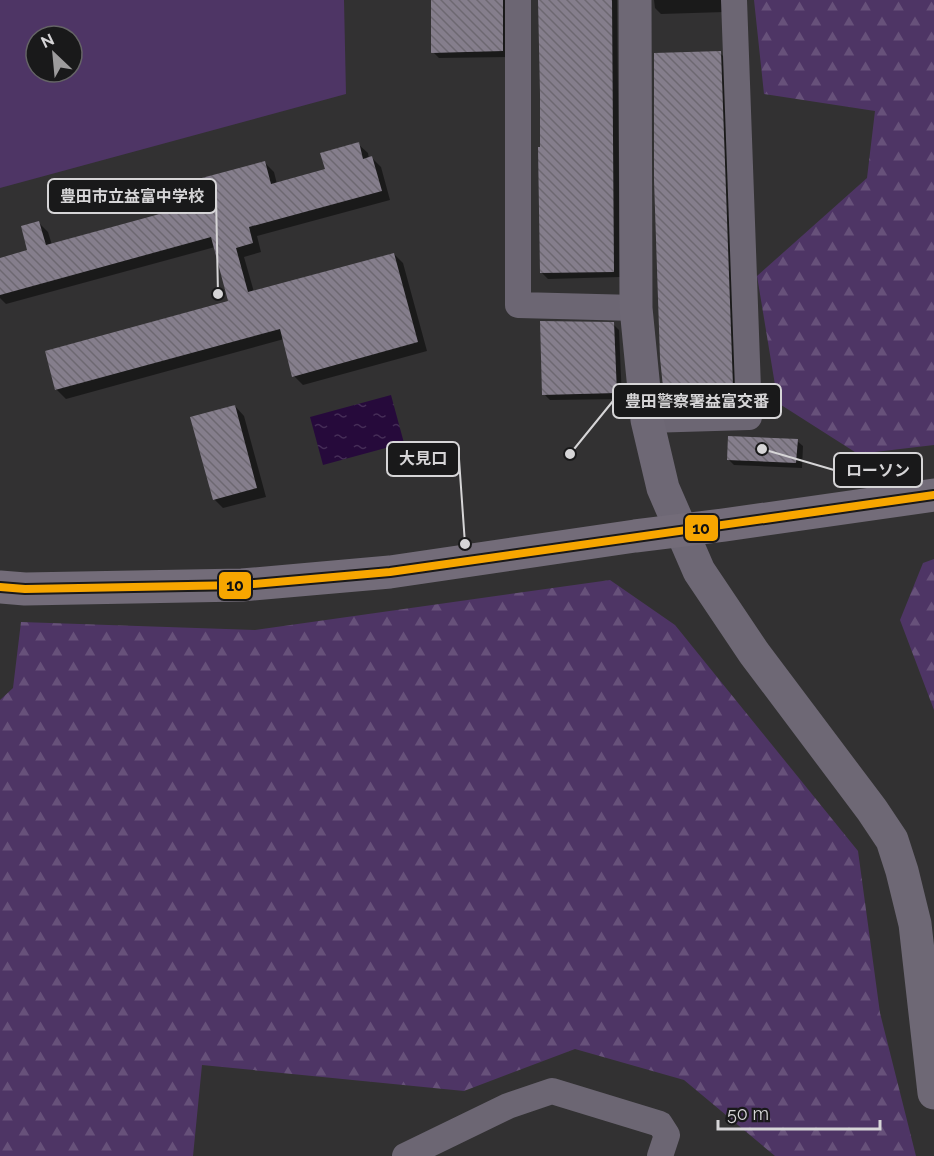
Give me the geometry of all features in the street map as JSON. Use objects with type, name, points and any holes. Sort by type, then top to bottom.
[{"type":"highway","points":[[0,587],[25,589],[254,584],[390,572],[623,537],[934,495]]},
{"type":"street","points":[[518,0],[518,305],[636,308]]},
{"type":"street","points":[[635,0],[636,308],[647,420],[663,488],[699,570],[742,634],[872,810],[891,840],[902,871],[915,924],[934,1093]]},
{"type":"street","points":[[647,420],[749,417],[734,0]]},
{"type":"street","points":[[405,1156],[508,1106],[552,1091],[660,1124],[667,1135],[660,1156]]},
{"type":"green space","points":[[0,0],[344,0],[346,94],[0,188]]},
{"type":"green space","points":[[754,0],[934,0],[934,445],[858,454],[778,403],[757,276],[867,178],[875,111],[764,94]]},
{"type":"green space","points":[[934,559],[934,710],[900,620],[923,563]]},
{"type":"green space","points":[[610,580],[675,625],[858,851],[880,1013],[916,1156],[775,1156],[684,1080],[575,1049],[464,1091],[202,1065],[193,1156],[0,1156],[0,700],[13,688],[21,622],[255,630]]},
{"type":"water","points":[[391,395],[404,443],[323,465],[310,417]]},
{"type":"building","points":[[431,0],[503,0],[503,51],[431,53]]},
{"type":"building","points":[[538,0],[612,0],[614,272],[540,273]]},
{"type":"building","points":[[721,51],[733,386],[663,387],[654,180],[654,53]]},
{"type":"building","points":[[359,142],[363,159],[372,156],[382,191],[249,227],[253,243],[236,248],[248,292],[394,253],[418,342],[292,377],[280,329],[55,390],[45,351],[228,301],[211,237],[0,295],[0,258],[27,250],[21,226],[39,221],[46,245],[189,206],[183,183],[265,161],[271,184],[325,169],[320,153]]},
{"type":"building","points":[[540,321],[614,322],[617,393],[542,395]]},
{"type":"building","points":[[235,405],[257,488],[213,500],[190,417]]},
{"type":"building","points":[[728,436],[798,439],[796,463],[727,460]]},
{"type":"transit line","name":"10","points":[[0,587],[25,589],[242,585],[390,572],[934,495]]},
{"type":"place","name":"豊田市立益富中学校","points":[[218,294]]},
{"type":"place","name":"ローソン","points":[[762,449]]},
{"type":"place","name":"豊田警察署益富交番","points":[[570,454]]},
{"type":"place","name":"大見口","points":[[465,544]]}]
